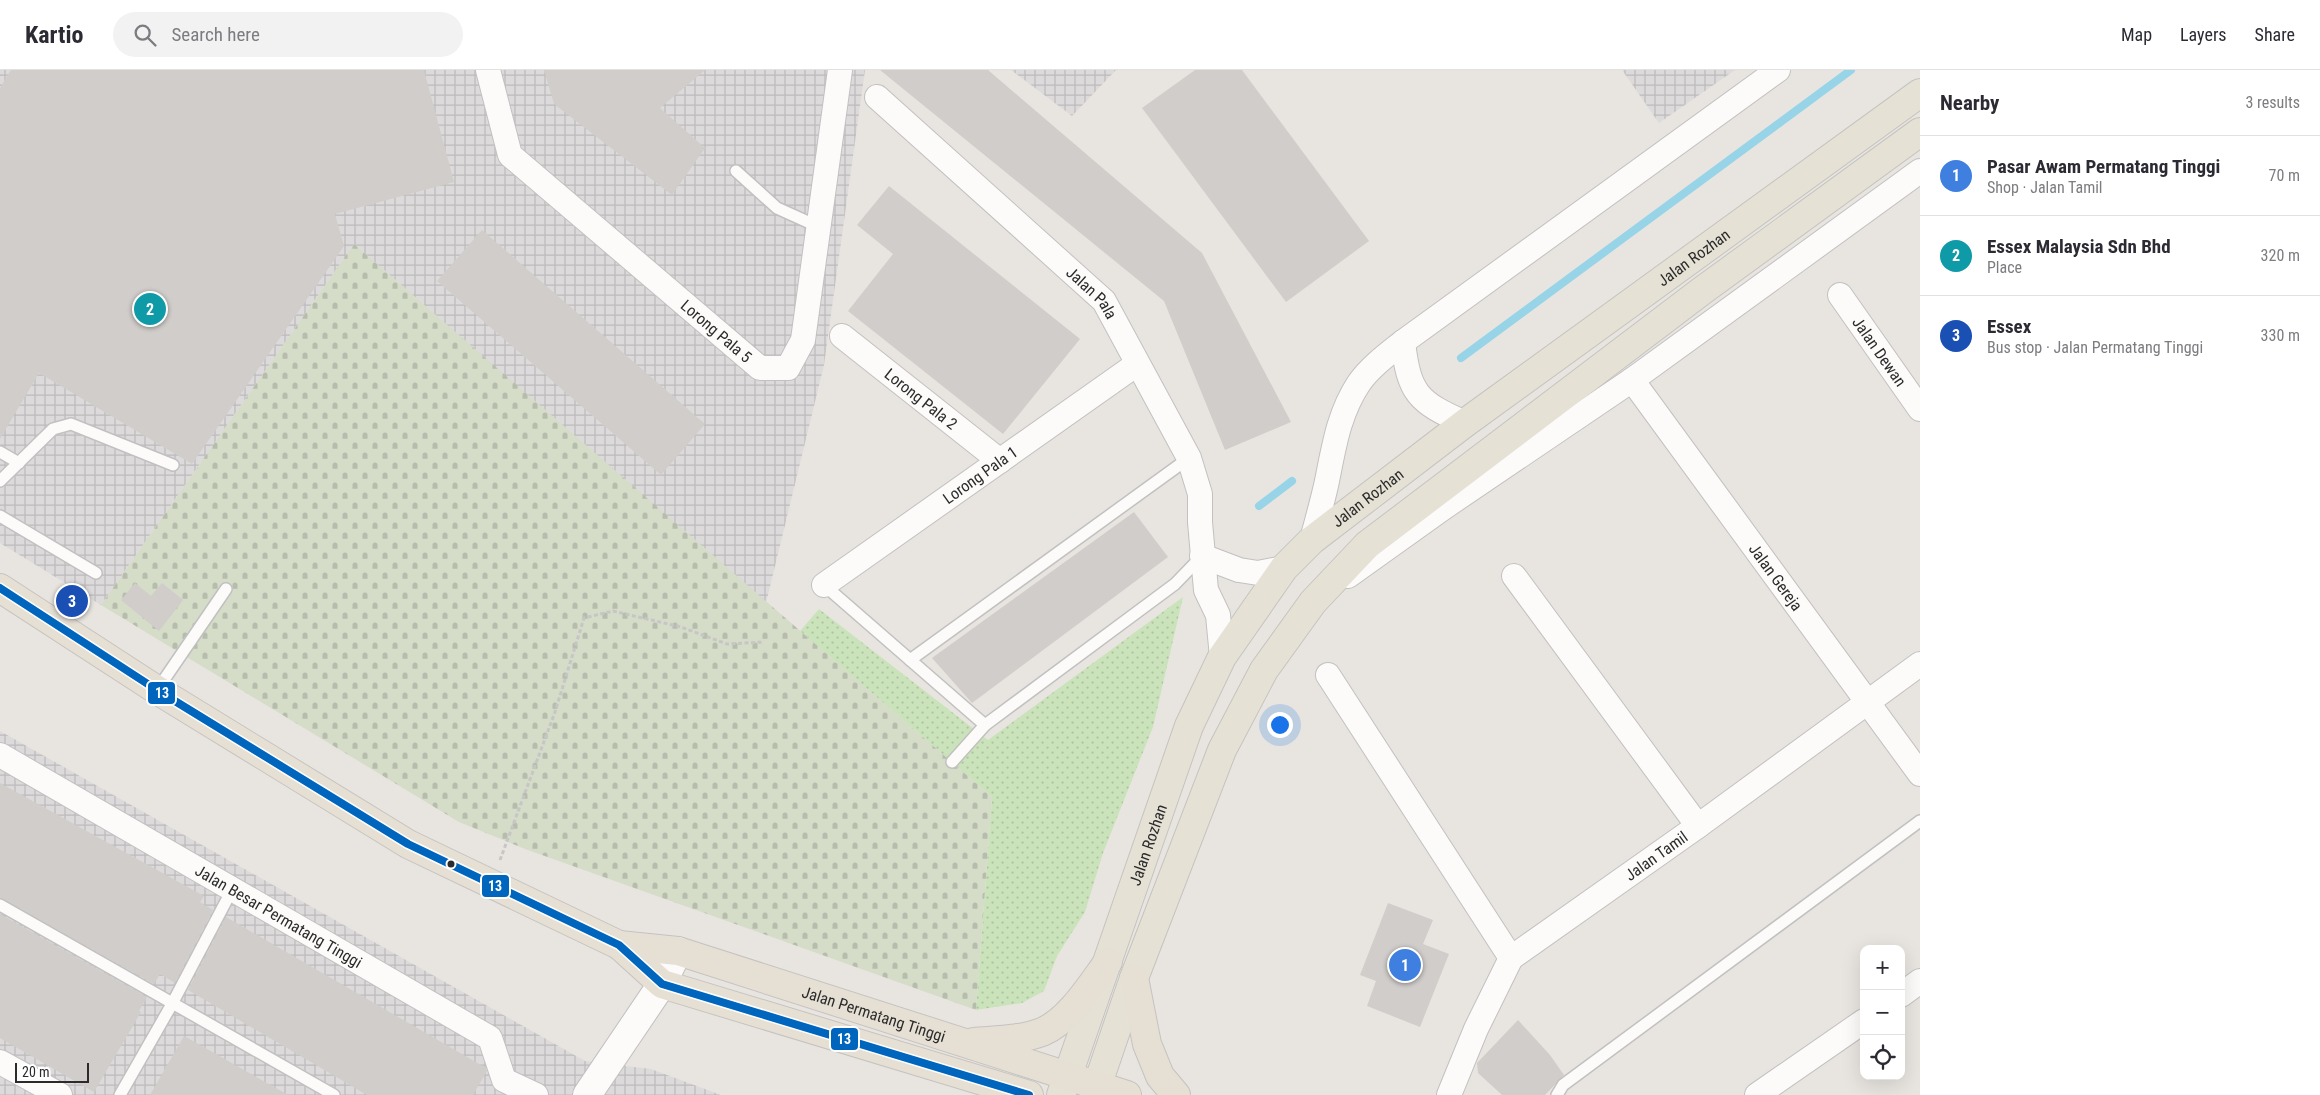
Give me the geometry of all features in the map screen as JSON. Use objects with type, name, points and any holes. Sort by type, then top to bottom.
[{"type":"highway","name":"Jalan Permatang Tinggi","points":[[0,588],[157,690],[408,844],[619,944],[662,984],[1028,1095]]},
{"type":"highway","name":"Jalan Permatang Tinggi","points":[[619,944],[678,951],[960,1043],[1064,1086],[1127,1095]]},
{"type":"highway","points":[[960,1043],[1014,1039],[1044,1031],[1070,1012],[1108,962]]},
{"type":"highway","points":[[1134,978],[1147,1044],[1160,1076],[1176,1095]]},
{"type":"main road","name":"Jalan Rozhan","points":[[1064,1086],[1189,726],[1222,657],[1284,568],[1312,540],[1465,423],[1920,93]]},
{"type":"main road","name":"Jalan Rozhan","points":[[1096,1090],[1134,978],[1222,750],[1260,677],[1313,602],[1367,545],[1703,290],[1920,132]]},
{"type":"street","name":"Lorong Pala 5","points":[[488,70],[510,156],[760,368],[788,368],[803,340],[819,227],[834,75]]},
{"type":"street","points":[[1312,540],[1325,493],[1335,437],[1345,409],[1360,382],[1377,363],[1403,342],[1778,70]]},
{"type":"street","name":"Jalan Pala","points":[[877,97],[1104,301],[1189,458],[1200,494],[1202,556],[1206,590],[1218,615],[1222,657]]},
{"type":"street","points":[[1313,602],[1446,506],[1632,380],[1920,171]]},
{"type":"street","name":"Jalan Dewan","points":[[1840,295],[1920,409]]},
{"type":"street","name":"Lorong Pala 2","points":[[842,336],[1000,461]]},
{"type":"street","points":[[1403,342],[1406,366],[1411,384],[1421,399],[1438,411],[1465,423]]},
{"type":"street","name":"Lorong Pala 1","points":[[824,585],[1137,364]]},
{"type":"street","name":"Jalan Gereja","points":[[1632,380],[1920,774]]},
{"type":"street","points":[[1202,556],[1239,570],[1258,573],[1284,568]]},
{"type":"street","points":[[1514,576],[1698,826]]},
{"type":"street","name":"Jalan Tamil","points":[[1449,1095],[1476,1029],[1511,958],[1698,826],[1920,664]]},
{"type":"street","points":[[1328,674],[1511,958]]},
{"type":"street","name":"Jalan Besar Permatang Tinggi","points":[[0,755],[490,1038],[499,1087],[536,1095]]},
{"type":"street","points":[[587,1095],[662,984],[678,951]]},
{"type":"street","points":[[1905,991],[1920,982]]},
{"type":"street","points":[[1757,1095],[1860,1024]]},
{"type":"street","points":[[0,1062],[60,1095]]},
{"type":"lane","points":[[736,171],[777,208],[819,227]]},
{"type":"lane","points":[[0,481],[53,429],[70,424],[173,465]]},
{"type":"lane","points":[[0,452],[19,463]]},
{"type":"lane","points":[[910,660],[1189,458]]},
{"type":"lane","points":[[0,516],[96,573]]},
{"type":"lane","points":[[952,762],[985,725],[1175,584],[1202,556]]},
{"type":"lane","points":[[824,585],[985,725]]},
{"type":"lane","points":[[157,690],[226,589]]},
{"type":"lane","points":[[1557,1095],[1562,1085],[1920,821]]},
{"type":"lane","points":[[120,1095],[172,1004],[233,888]]},
{"type":"lane","points":[[0,904],[334,1095]]},
{"type":"path","points":[[491,884],[555,712],[584,618],[613,610],[681,627],[727,644],[764,642]]},
{"type":"shaded area","points":[[0,70],[865,70],[824,365],[766,603],[354,244],[101,605],[0,543]]},
{"type":"shaded area","points":[[1011,70],[1116,70],[1072,116]]},
{"type":"shaded area","points":[[1622,70],[1735,70],[1659,123]]},
{"type":"shaded area","points":[[0,731],[585,1061],[651,1069],[721,1095],[0,1095]]},
{"type":"green space","points":[[354,244],[992,797],[976,1010],[525,849],[459,822],[101,605]]},
{"type":"green space","points":[[1183,597],[1153,727],[1103,853],[1085,912],[1057,956],[1044,991],[1022,1003],[976,1010],[992,797],[800,631],[819,609],[988,740]]},
{"type":"building","points":[[11,70],[424,70],[454,182],[335,214],[344,246],[192,464],[39,373],[0,439],[0,88]]},
{"type":"building","points":[[544,70],[705,70],[660,108],[705,148],[672,195],[554,104]]},
{"type":"building","points":[[880,70],[988,70],[1202,253],[1291,422],[1225,450],[1164,301]]},
{"type":"building","points":[[1195,70],[1242,70],[1369,241],[1286,302],[1142,108]]},
{"type":"building","points":[[889,186],[1080,339],[1003,434],[848,311],[893,254],[857,225]]},
{"type":"building","points":[[482,230],[705,424],[661,475],[437,281]]},
{"type":"building","points":[[1134,512],[1168,557],[972,703],[932,658]]},
{"type":"building","points":[[135,583],[151,596],[162,583],[183,600],[159,631],[121,600]]},
{"type":"building","points":[[0,783],[204,896],[200,902],[213,910],[175,983],[160,974],[154,984],[0,898]]},
{"type":"building","points":[[1388,903],[1433,920],[1423,944],[1449,954],[1420,1027],[1367,1006],[1376,981],[1360,975]]},
{"type":"building","points":[[0,914],[147,997],[139,1011],[141,1012],[94,1092],[0,1038]]},
{"type":"building","points":[[226,917],[486,1068],[487,1071],[473,1095],[367,1095],[188,990]]},
{"type":"building","points":[[1518,1020],[1550,1055],[1564,1075],[1545,1095],[1502,1095],[1478,1073],[1477,1063]]},
{"type":"building","points":[[184,1036],[288,1095],[150,1095]]},
{"type":"waterway","points":[[1461,358],[1851,70]]},
{"type":"waterway","points":[[1259,506],[1292,481]]},
{"type":"transit line","name":"13","points":[[0,588],[157,690],[408,844],[619,945],[662,984],[1029,1095]]},
{"type":"place","name":"Essex Malaysia Sdn Bhd","points":[[150,309]]},
{"type":"place","name":"Essex","points":[[72,601]]},
{"type":"place","name":"Pasar Awam Permatang Tinggi","points":[[1405,965]]}]
